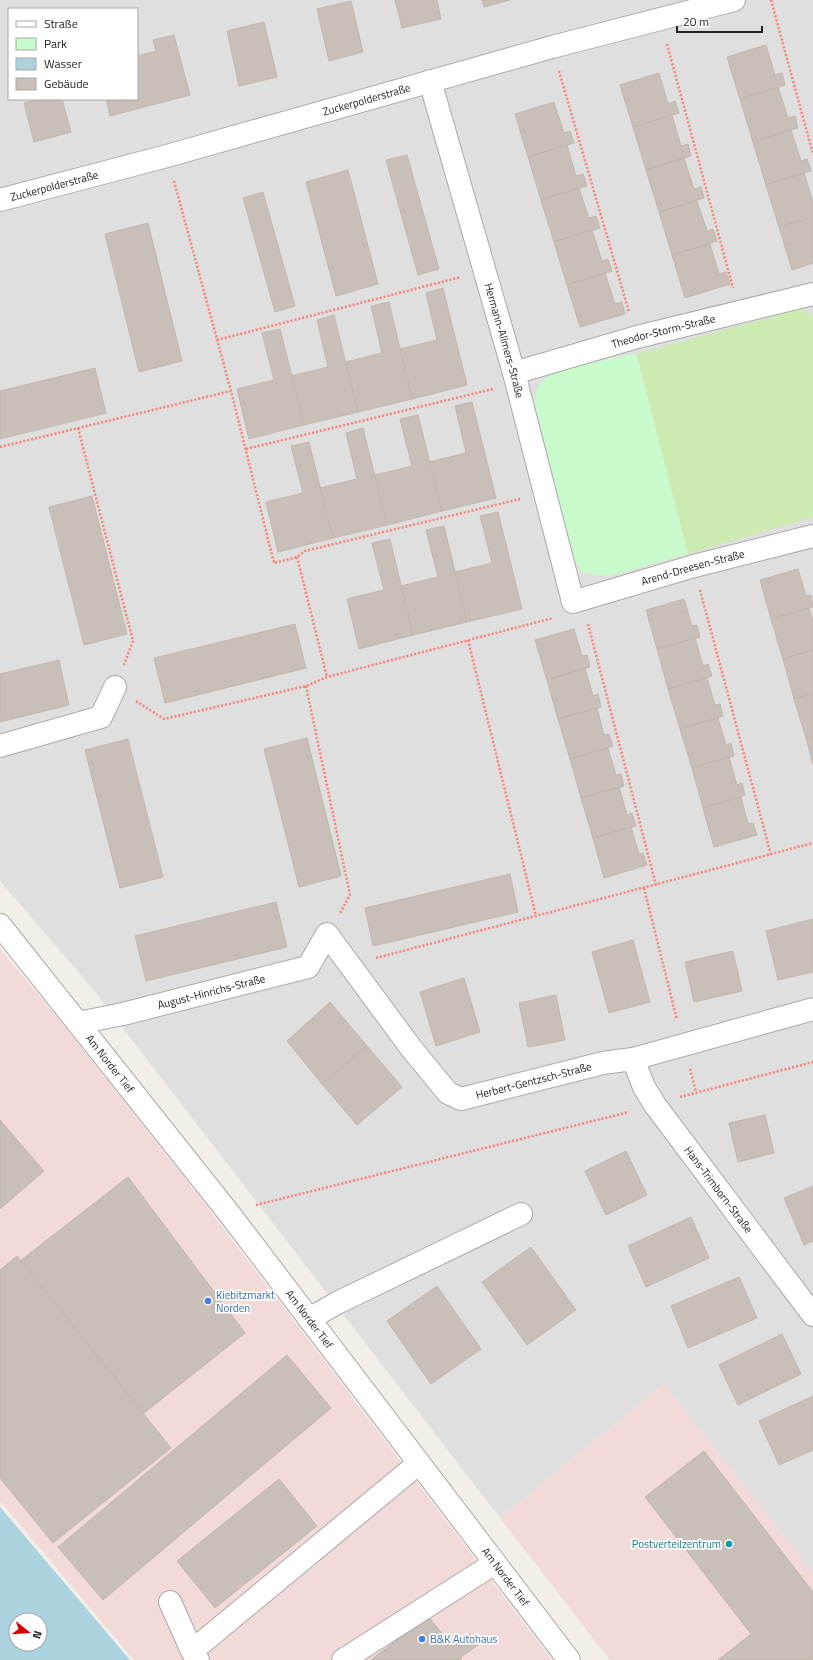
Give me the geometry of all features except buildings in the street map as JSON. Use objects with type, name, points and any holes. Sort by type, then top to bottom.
[{"type":"street","name":"Zuckerpolderstraße","points":[[0,200],[167,156],[552,47],[734,0]]},
{"type":"street","name":"Hermann-Allmers-Straße","points":[[430,81],[515,378],[573,602]]},
{"type":"street","name":"Theodor-Storm-Straße","points":[[515,378],[637,337],[813,294]]},
{"type":"street","name":"Arend-Dreesen-Straße","points":[[573,602],[694,566],[813,536]]},
{"type":"street","points":[[0,746],[101,717],[115,687]]},
{"type":"street","name":"Am Norder Tief","points":[[0,925],[228,1212],[569,1660]]},
{"type":"street","name":"August-Hinrichs-Straße","points":[[78,1023],[123,1014],[308,967],[327,934]]},
{"type":"street","name":"Herbert-Gentzsch-Straße","points":[[327,934],[420,1060],[448,1093],[461,1099],[603,1063],[633,1059],[813,1009]]},
{"type":"street","name":"Hans-Trimborn-Straße","points":[[633,1059],[644,1087],[656,1106],[813,1315]]},
{"type":"street","points":[[309,1319],[337,1303],[521,1214]]},
{"type":"street","points":[[170,1602],[195,1656],[419,1463]]},
{"type":"street","points":[[343,1660],[495,1563]]},
{"type":"path","points":[[771,0],[813,154]]},
{"type":"path","points":[[660,18],[739,311]]},
{"type":"path","points":[[552,47],[637,337]]},
{"type":"path","points":[[167,156],[231,391],[274,563],[297,557],[305,551],[545,492]]},
{"type":"path","points":[[217,340],[485,271]]},
{"type":"path","points":[[246,449],[515,378]]},
{"type":"path","points":[[0,447],[231,391]]},
{"type":"path","points":[[78,428],[133,641],[115,687],[164,719],[306,686],[327,677],[564,615],[573,602],[586,618],[656,884]]},
{"type":"path","points":[[297,557],[327,677]]},
{"type":"path","points":[[694,566],[771,855]]},
{"type":"path","points":[[468,640],[536,916]]},
{"type":"path","points":[[306,686],[350,895],[327,934]]},
{"type":"path","points":[[375,959],[813,843]]},
{"type":"path","points":[[644,888],[683,1044]]},
{"type":"path","points":[[228,1212],[656,1106],[696,1092],[813,1062]]},
{"type":"shaded area","points":[[0,0],[813,0],[813,1573],[664,1384],[500,1518],[92,988],[0,881]]},
{"type":"shaded area","points":[[0,949],[54,1013],[204,1203],[552,1660],[134,1660],[0,1501]]},
{"type":"shaded area","points":[[664,1384],[813,1573],[813,1660],[610,1660],[500,1518]]},
{"type":"green space","points":[[800,309],[813,315],[813,517],[688,554],[637,354]]},
{"type":"green space","points":[[636,353],[688,554],[610,576],[584,573],[575,562],[534,401],[539,385],[554,371]]},
{"type":"water","points":[[0,1507],[130,1660],[0,1660]]},
{"type":"place","name":"Kiebitzmarkt Norden","points":[[208,1301]]},
{"type":"place","name":"Postverteilzentrum","points":[[729,1544]]},
{"type":"place","name":"B&K Autohaus","points":[[422,1639]]}]
